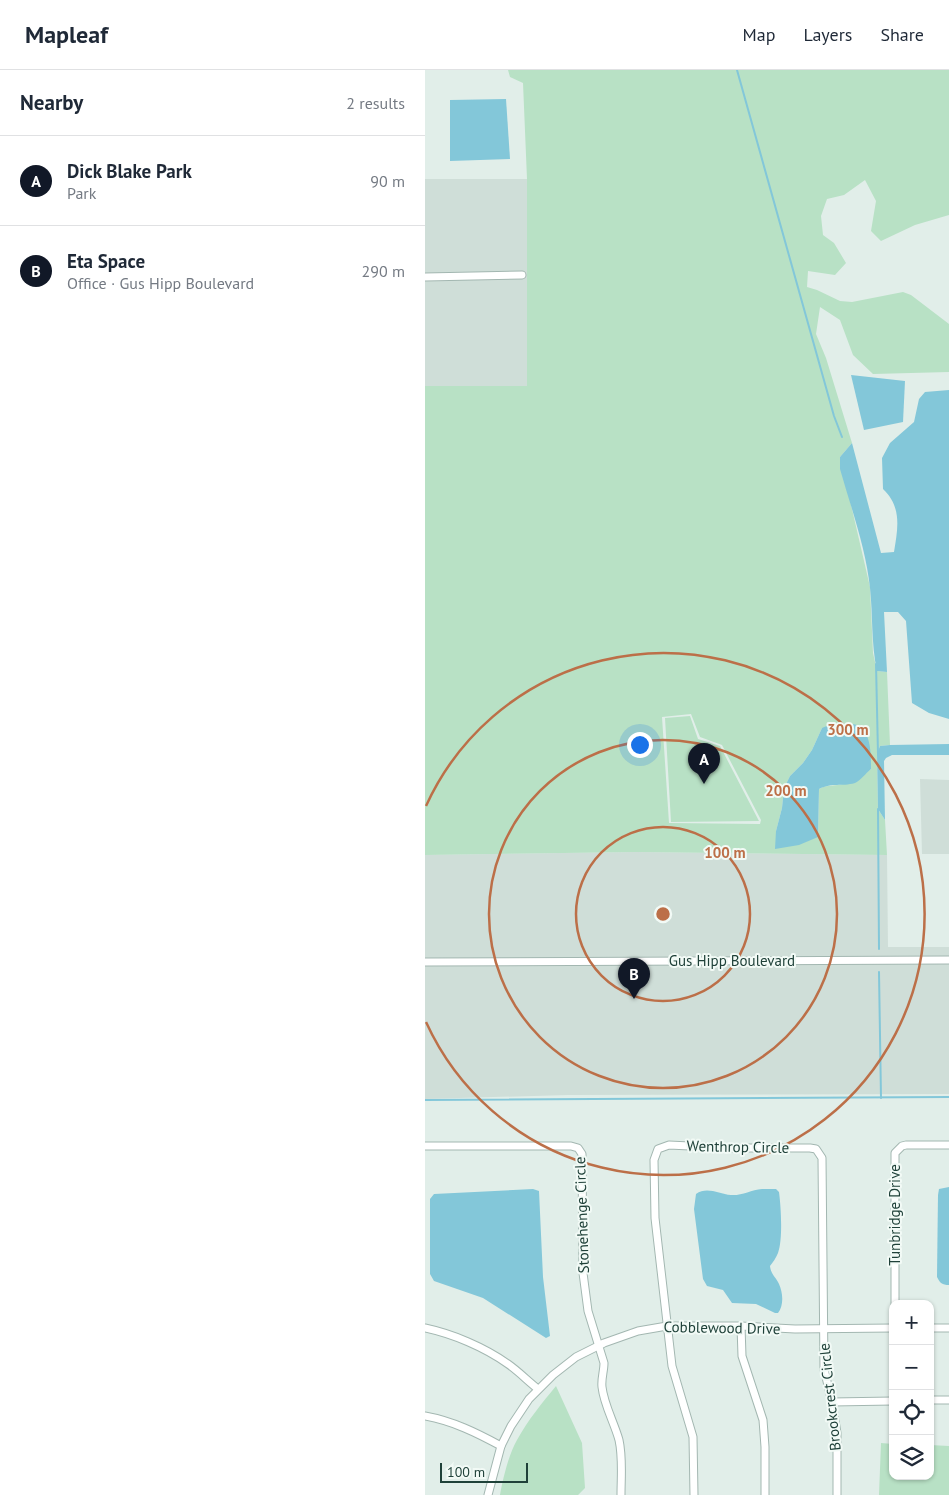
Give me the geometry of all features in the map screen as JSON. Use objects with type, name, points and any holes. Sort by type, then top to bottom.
[{"type":"street","points":[[425,277],[522,275]]},
{"type":"street","name":"Gus Hipp Boulevard","points":[[425,962],[949,960]]},
{"type":"street","name":"Wenthrop Circle","points":[[667,1326],[655,1218],[655,1160],[658,1149],[669,1145],[816,1149],[822,1158],[823,1165],[823,1329]]},
{"type":"street","name":"Tunbridge Drive","points":[[895,1300],[895,1153],[902,1146],[906,1145],[949,1145]]},
{"type":"street","name":"Stonehenge Circle","points":[[425,1146],[571,1146],[578,1148],[583,1160],[583,1273],[588,1311],[599,1345]]},
{"type":"street","points":[[667,1326],[674,1376],[693,1437],[694,1495]]},
{"type":"street","name":"Cobblewood Drive","points":[[488,1495],[501,1446],[511,1426],[529,1399],[576,1357],[599,1345],[638,1331],[667,1326],[741,1326],[784,1329],[889,1328]]},
{"type":"street","points":[[741,1326],[742,1356],[763,1420],[765,1495]]},
{"type":"street","points":[[425,1328],[462,1340],[490,1353],[508,1364],[538,1389]]},
{"type":"street","points":[[934,1328],[949,1328]]},
{"type":"street","name":"Brookcrest Circle","points":[[823,1329],[824,1369],[837,1433],[837,1495]]},
{"type":"street","points":[[599,1345],[605,1372],[601,1385],[619,1439],[621,1495]]},
{"type":"street","points":[[934,1400],[949,1400]]},
{"type":"street","points":[[832,1402],[889,1401]]},
{"type":"street","points":[[425,1416],[471,1430],[501,1446]]},
{"type":"shaded area","points":[[425,179],[527,179],[527,386],[425,386],[425,280],[525,277],[524,271],[425,274]]},
{"type":"shaded area","points":[[920,779],[949,780],[949,854],[922,854]]},
{"type":"shaded area","points":[[637,852],[887,855],[888,947],[949,947],[949,957],[425,959],[425,855]]},
{"type":"shaded area","points":[[949,964],[949,1094],[568,1095],[425,1099],[425,965]]},
{"type":"green space","points":[[508,70],[949,70],[949,215],[915,225],[881,241],[871,231],[876,201],[865,180],[844,195],[827,199],[821,216],[823,235],[834,243],[846,263],[835,275],[808,271],[807,287],[840,301],[852,302],[903,292],[911,295],[949,324],[949,372],[873,374],[853,355],[840,320],[820,307],[816,334],[826,358],[852,443],[840,457],[870,587],[873,653],[877,671],[887,672],[890,745],[880,746],[877,754],[878,809],[885,820],[887,855],[637,852],[425,855],[425,386],[527,386],[527,179],[523,83],[510,77]],"holes":[[[691,714],[700,737],[722,745],[761,820],[760,824],[669,823],[662,717]],[[822,728],[871,769],[847,783],[819,789],[818,837],[776,831],[782,808],[784,788],[790,776],[803,763],[812,750]]]},
{"type":"green space","points":[[690,716],[698,739],[720,746],[759,821],[671,822],[665,718]]},
{"type":"green space","points":[[556,1386],[582,1443],[585,1488],[578,1495],[500,1495],[511,1452],[517,1440],[540,1405]]},
{"type":"green space","points":[[881,1443],[889,1444],[889,1480],[934,1480],[934,1445],[949,1446],[949,1495],[879,1495]]},
{"type":"water","points":[[506,99],[510,159],[450,161],[450,100]]},
{"type":"water","points":[[851,375],[905,381],[903,422],[864,430]]},
{"type":"water","points":[[949,390],[949,719],[929,713],[912,703],[906,621],[898,612],[884,612],[887,672],[877,671],[868,573],[862,543],[840,469],[840,457],[852,443],[881,553],[894,552],[897,518],[893,503],[883,489],[882,458],[890,443],[914,422],[919,399],[925,392]]},
{"type":"water","points":[[853,724],[865,727],[863,728],[871,753],[871,769],[855,783],[819,789],[818,837],[799,845],[775,849],[776,831],[782,808],[784,788],[790,776],[803,763],[812,750],[822,728],[829,725]]},
{"type":"water","points":[[949,744],[949,755],[892,755],[886,758],[884,761],[885,820],[878,809],[877,754],[880,746]]},
{"type":"water","points":[[949,1187],[949,1285],[945,1285],[937,1277],[938,1195],[939,1189]]},
{"type":"water","points":[[533,1189],[539,1191],[543,1277],[550,1336],[546,1338],[483,1298],[434,1281],[430,1274],[430,1199],[434,1194]]},
{"type":"water","points":[[762,1189],[776,1189],[779,1192],[781,1240],[778,1253],[770,1266],[771,1272],[778,1282],[781,1291],[782,1303],[778,1313],[756,1304],[732,1303],[723,1290],[707,1286],[703,1279],[694,1209],[696,1194],[709,1191],[735,1195]]},
{"type":"waterway","points":[[737,70],[834,416],[842,437]]},
{"type":"waterway","points":[[876,664],[878,754]]},
{"type":"waterway","points":[[878,809],[879,949]]},
{"type":"waterway","points":[[879,972],[881,1098]]},
{"type":"waterway","points":[[425,1100],[949,1097]]},
{"type":"place","name":"Dick Blake Park","points":[[704,784]]},
{"type":"place","name":"Eta Space","points":[[634,999]]}]
